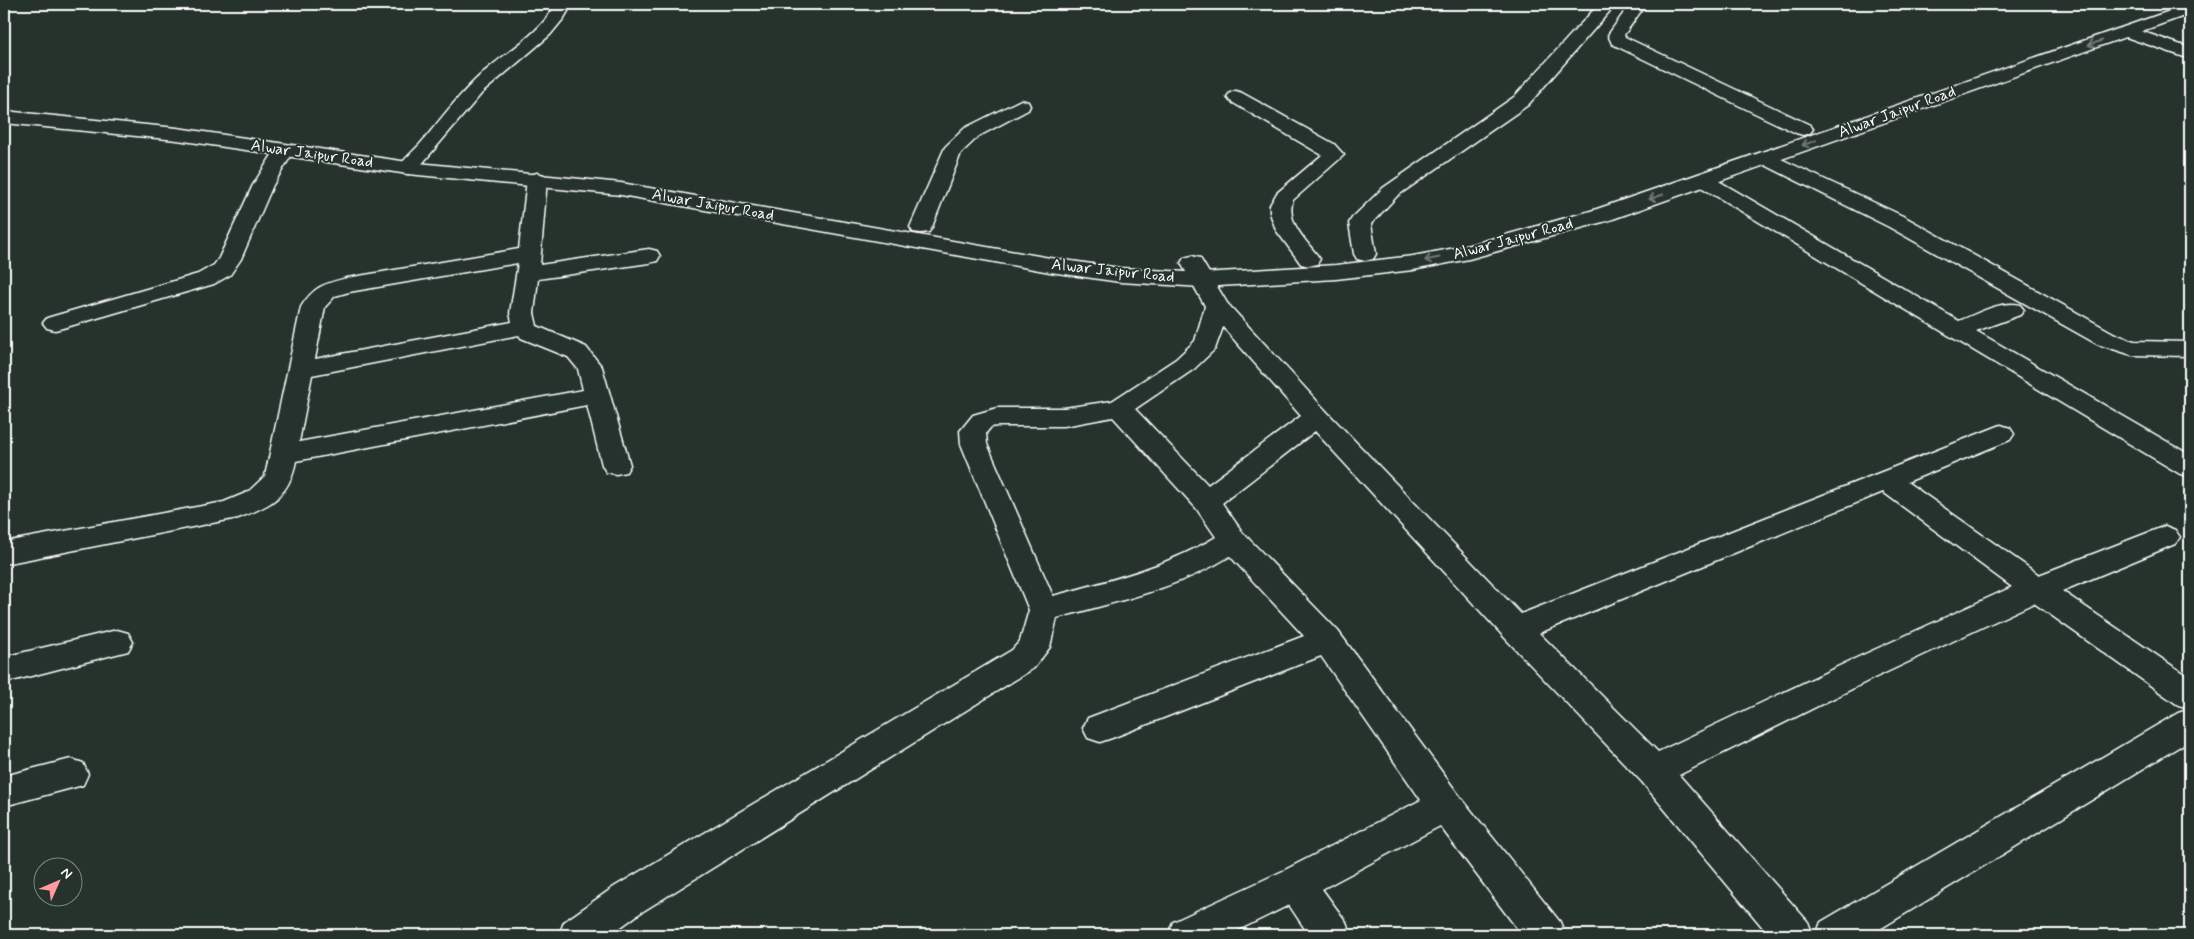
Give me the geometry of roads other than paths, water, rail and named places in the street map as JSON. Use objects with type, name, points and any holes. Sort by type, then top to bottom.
[{"type":"street","points":[[414,162],[462,104],[499,67],[533,42],[558,18],[564,4]]},
{"type":"street","points":[[1365,254],[1360,223],[1390,192],[1521,101],[1608,4]]},
{"type":"street","points":[[1638,4],[1616,35],[1618,40],[1803,129]]},
{"type":"street","name":"Alwar Jaipur Road","points":[[6,116],[167,132],[284,150],[414,162],[538,167],[679,184],[921,227],[1114,258],[1155,262],[1204,283],[1309,259],[1423,246],[1521,223],[1803,129],[2166,4]]},
{"type":"street","name":"Alwar Jaipur Road","points":[[6,116],[160,120],[414,162],[682,199],[1050,265],[1120,275],[1204,283],[1336,272],[1414,263],[1469,252],[1593,218],[2129,32],[2190,9]]},
{"type":"street","points":[[2129,32],[2190,54]]},
{"type":"street","points":[[1236,97],[1327,148],[1334,155],[1284,197],[1281,203],[1281,220],[1309,259]]},
{"type":"street","points":[[921,227],[952,151],[972,132],[1021,106]]},
{"type":"street","points":[[56,323],[206,279],[222,270],[230,259],[263,185],[284,150]]},
{"type":"street","points":[[1723,156],[1742,166]]},
{"type":"street","points":[[1766,158],[1897,222],[2106,339],[2132,348],[2190,349]]},
{"type":"street","points":[[537,180],[522,314],[525,327],[530,333],[576,352],[590,367],[616,465]]},
{"type":"street","points":[[1703,180],[2190,467]]},
{"type":"street","points":[[7,558],[238,507],[257,501],[272,490],[279,477],[313,307],[319,296],[327,291],[347,285],[528,264],[648,256]]},
{"type":"street","points":[[578,935],[627,900],[998,676],[1023,659],[1034,647],[1044,610],[974,444],[973,431],[982,421],[996,417],[1064,417],[1119,408],[1185,364],[1206,344],[1204,283]]},
{"type":"street","points":[[1204,283],[1318,416],[1516,629],[1654,771],[1794,935]]},
{"type":"street","points":[[1958,329],[2012,310]]},
{"type":"street","points":[[301,370],[525,327]]},
{"type":"street","points":[[284,454],[598,395]]},
{"type":"street","points":[[1119,408],[1206,501],[1233,540],[1327,640],[1445,805],[1546,935]]},
{"type":"street","points":[[1206,501],[1318,416]]},
{"type":"street","points":[[1516,629],[2001,434]]},
{"type":"street","points":[[1886,481],[2036,589],[2190,695]]},
{"type":"street","points":[[1654,771],[1862,669],[2036,589],[2165,537]]},
{"type":"street","points":[[1044,610],[1132,586],[1202,560],[1233,540]]},
{"type":"street","points":[[1100,728],[1327,640]]},
{"type":"street","points":[[4,670],[117,642]]},
{"type":"street","points":[[1835,935],[2190,722]]},
{"type":"street","points":[[4,791],[71,774]]},
{"type":"street","points":[[1187,935],[1296,883],[1445,805]]},
{"type":"street","points":[[1296,883],[1332,935]]}]
